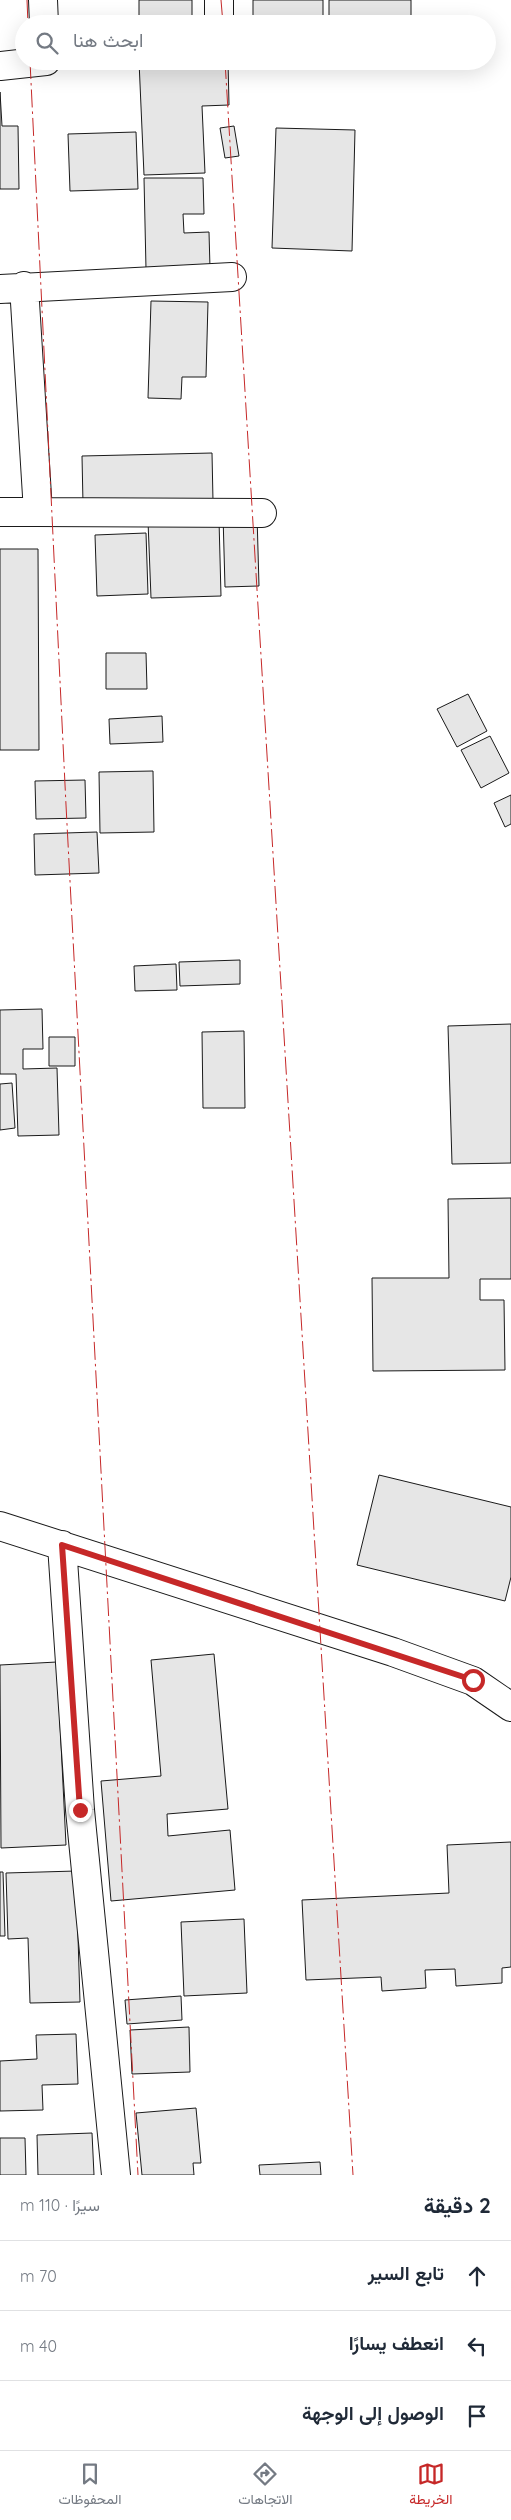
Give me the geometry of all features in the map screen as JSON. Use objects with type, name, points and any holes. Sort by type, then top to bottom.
[{"type":"street","points":[[43,0],[44,15]]},
{"type":"street","points":[[219,0],[219,15]]},
{"type":"street","points":[[0,66],[15,65]]},
{"type":"street","points":[[38,512],[12,288],[232,277]]},
{"type":"street","points":[[0,512],[262,513]]},
{"type":"street","points":[[0,1526],[473,1680],[511,1707]]},
{"type":"street","points":[[62,1545],[80,1810],[116,2175]]},
{"type":"building","points":[[139,0],[192,0],[192,15],[139,15]]},
{"type":"building","points":[[253,0],[323,0],[323,15],[253,15]]},
{"type":"building","points":[[329,0],[411,0],[411,15],[329,15]]},
{"type":"building","points":[[139,70],[228,70],[229,105],[202,106],[205,173],[144,175]]},
{"type":"building","points":[[0,92],[2,126],[18,126],[19,189],[0,189]]},
{"type":"building","points":[[234,126],[239,156],[225,158],[220,128]]},
{"type":"building","points":[[276,128],[355,130],[352,251],[272,248]]},
{"type":"building","points":[[136,132],[138,189],[70,191],[68,134]]},
{"type":"building","points":[[144,178],[203,178],[204,214],[183,214],[184,233],[209,232],[210,268],[146,269]]},
{"type":"building","points":[[151,301],[208,302],[206,377],[182,377],[181,399],[148,398]]},
{"type":"building","points":[[212,453],[213,501],[83,504],[82,456]]},
{"type":"building","points":[[223,515],[257,515],[259,586],[225,587]]},
{"type":"building","points":[[219,520],[221,596],[151,598],[148,521]]},
{"type":"building","points":[[146,533],[148,594],[97,596],[95,535]]},
{"type":"building","points":[[0,549],[38,549],[39,750],[0,750]]},
{"type":"building","points":[[106,653],[146,653],[147,689],[106,689]]},
{"type":"building","points":[[468,694],[487,731],[457,747],[437,709]]},
{"type":"building","points":[[162,716],[163,742],[110,744],[109,719]]},
{"type":"building","points":[[490,736],[509,773],[481,788],[461,750]]},
{"type":"building","points":[[153,771],[154,832],[100,833],[99,772]]},
{"type":"building","points":[[85,780],[86,818],[36,819],[35,781]]},
{"type":"building","points":[[511,795],[511,824],[505,827],[494,803]]},
{"type":"building","points":[[97,832],[99,873],[35,875],[34,834]]},
{"type":"building","points":[[240,960],[240,984],[180,986],[179,962]]},
{"type":"building","points":[[176,964],[177,990],[135,991],[134,966]]},
{"type":"building","points":[[42,1009],[43,1049],[23,1049],[23,1069],[57,1068],[59,1135],[18,1136],[16,1074],[0,1074],[0,1010]]},
{"type":"building","points":[[511,1024],[511,1163],[452,1164],[448,1026]]},
{"type":"building","points":[[244,1031],[245,1108],[203,1108],[202,1032]]},
{"type":"building","points":[[49,1037],[75,1037],[75,1066],[49,1066]]},
{"type":"building","points":[[12,1083],[15,1128],[0,1130],[0,1084]]},
{"type":"building","points":[[511,1198],[511,1279],[480,1279],[480,1300],[504,1300],[505,1370],[373,1371],[372,1278],[449,1278],[448,1199]]},
{"type":"building","points":[[379,1475],[511,1507],[511,1577],[505,1601],[357,1565]]},
{"type":"building","points":[[214,1654],[228,1809],[167,1814],[168,1836],[230,1830],[235,1890],[111,1901],[101,1781],[161,1776],[151,1660]]},
{"type":"building","points":[[57,1662],[66,1845],[1,1848],[0,1665]]},
{"type":"building","points":[[511,1842],[511,1967],[502,1968],[502,1983],[456,1986],[455,1969],[425,1970],[426,1988],[382,1991],[381,1977],[306,1980],[302,1900],[449,1893],[447,1845]]},
{"type":"building","points":[[76,1871],[80,2002],[30,2003],[28,1938],[8,1939],[6,1873]]},
{"type":"building","points":[[0,1872],[3,1872],[5,1936],[0,1936]]},
{"type":"building","points":[[244,1919],[247,1993],[184,1996],[181,1922]]},
{"type":"building","points":[[181,1996],[182,2020],[127,2024],[125,2000]]},
{"type":"building","points":[[189,2027],[190,2072],[132,2074],[130,2030]]},
{"type":"building","points":[[76,2034],[78,2084],[42,2085],[43,2110],[0,2111],[0,2061],[37,2059],[36,2035]]},
{"type":"building","points":[[196,2108],[201,2163],[193,2163],[194,2175],[142,2175],[136,2113]]},
{"type":"building","points":[[92,2133],[94,2175],[38,2175],[37,2135]]},
{"type":"building","points":[[0,2138],[25,2138],[26,2175],[0,2175]]},
{"type":"building","points":[[320,2162],[321,2175],[260,2175],[259,2165]]},
{"type":"power","points":[[27,0],[28,15]]},
{"type":"power","points":[[221,0],[222,15]]},
{"type":"power","points":[[30,70],[66,805],[138,2175]]},
{"type":"power","points":[[226,70],[353,2175]]},
{"type":"route","points":[[80,1810],[62,1545],[393,1652],[473,1680]]}]
